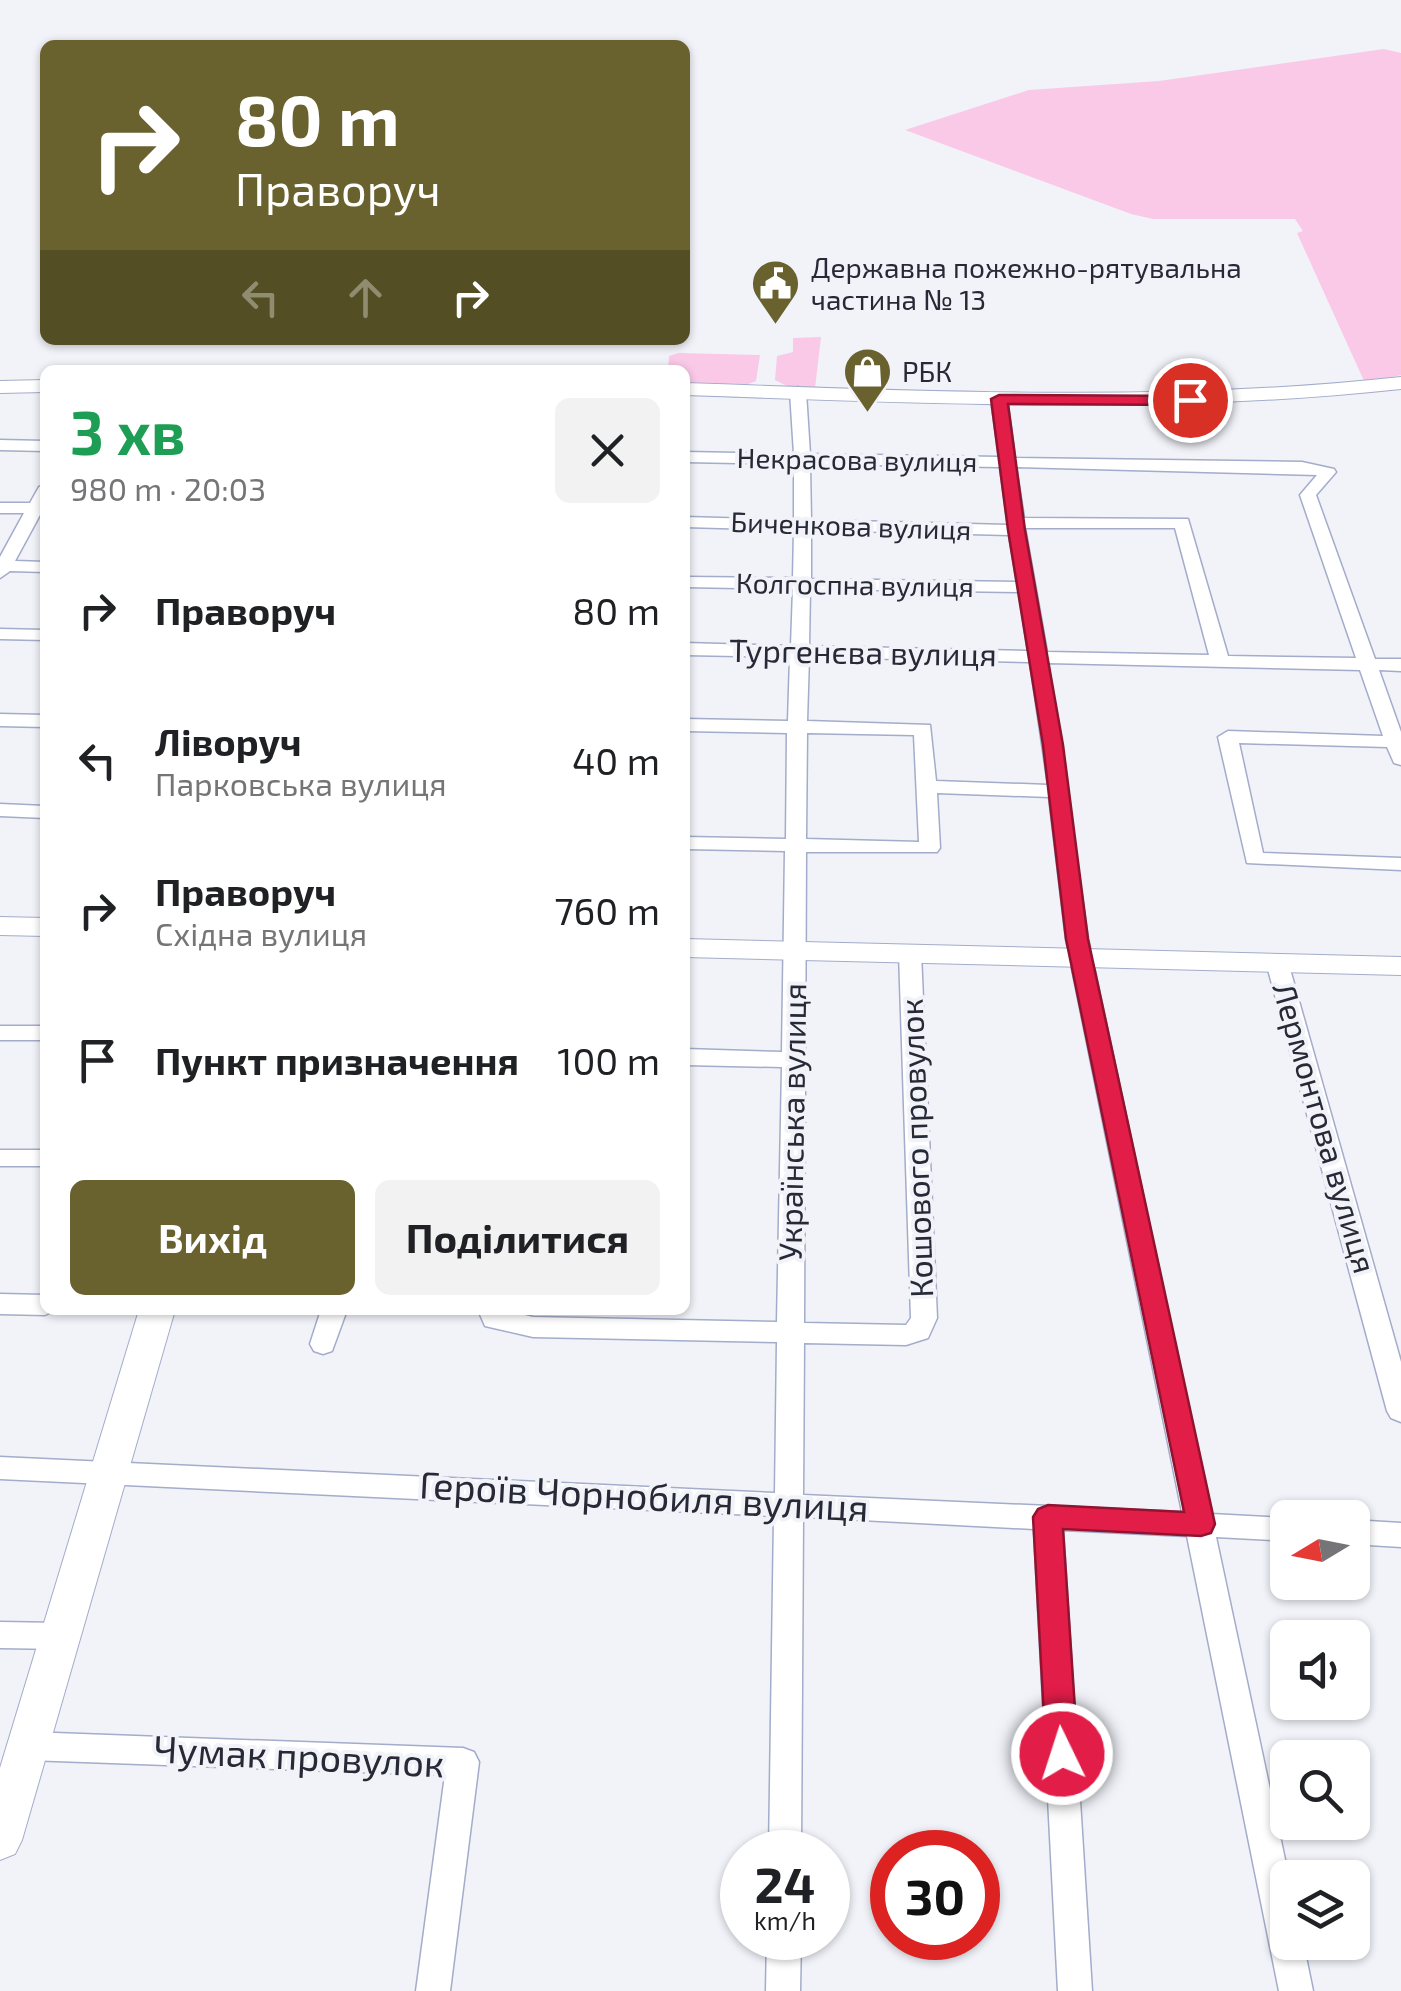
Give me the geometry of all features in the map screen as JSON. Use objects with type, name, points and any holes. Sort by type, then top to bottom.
[{"type":"street","points":[[690,388],[1159,402],[1252,398],[1401,383]]},
{"type":"street","points":[[0,387],[40,386]]},
{"type":"street","name":"Українська вулиця","points":[[785,1830],[796,728],[804,524],[798,392]]},
{"type":"street","points":[[999,399],[1081,956],[1296,1991]]},
{"type":"street","points":[[0,445],[40,446]]},
{"type":"street","name":"Некрасова вулиця","points":[[690,457],[1302,467],[1328,472],[1308,495],[1369,664]]},
{"type":"street","points":[[0,508],[40,508]]},
{"type":"street","points":[[1,568],[40,508]]},
{"type":"street","name":"Биченкова вулиця","points":[[690,522],[1016,526],[1182,523],[1220,661]]},
{"type":"street","points":[[1,568],[40,567]]},
{"type":"street","name":"Колгоспна вулиця","points":[[690,582],[1026,587]]},
{"type":"street","points":[[0,634],[40,635]]},
{"type":"street","name":"Тургенєва вулиця","points":[[690,649],[1401,665]]},
{"type":"street","points":[[1369,664],[1399,747],[1228,737],[1254,859],[1401,864]]},
{"type":"street","points":[[0,720],[40,721]]},
{"type":"street","points":[[690,725],[923,729],[930,848],[690,843]]},
{"type":"street","points":[[929,787],[1058,792]]},
{"type":"street","points":[[0,810],[40,812]]},
{"type":"street","points":[[0,926],[40,928]]},
{"type":"street","points":[[690,948],[1401,966]]},
{"type":"street","name":"Кошового провулок","points":[[790,1334],[906,1335],[920,1331],[924,1318],[910,953]]},
{"type":"street","name":"Лермонтова вулиця","points":[[1277,962],[1401,1411]]},
{"type":"street","points":[[0,1032],[40,1033]]},
{"type":"street","points":[[690,1058],[794,1060]]},
{"type":"street","points":[[0,1158],[40,1158]]},
{"type":"street","points":[[0,1304],[40,1305]]},
{"type":"street","points":[[0,1840],[156,1315]]},
{"type":"street","points":[[323,1344],[332,1315]]},
{"type":"street","points":[[492,1315],[494,1319],[533,1327],[790,1334]]},
{"type":"street","name":"Героїв Чорнобиля вулиця","points":[[0,1468],[110,1470],[1270,1528]]},
{"type":"street","points":[[1048,1517],[1075,1991]]},
{"type":"street","points":[[1370,1533],[1401,1535]]},
{"type":"street","points":[[0,1635],[60,1636]]},
{"type":"street","name":"Чумак провулок","points":[[28,1746],[463,1762],[433,1991]]},
{"type":"street","points":[[783,1991],[784,1960]]},
{"type":"shaded area","points":[[1384,49],[1401,53],[1401,375],[1365,383],[1297,233],[1303,231],[1295,219],[1153,219],[1131,214],[905,130],[1029,90],[1159,81]]},
{"type":"shaded area","points":[[821,337],[815,388],[789,387],[775,380],[777,356],[793,352],[793,338]]},
{"type":"shaded area","points":[[760,355],[756,381],[746,385],[690,384],[690,365],[668,365],[669,356]]},
{"type":"place","name":"Державна пожежно-рятувальна частина № 13","points":[[776,326]]},
{"type":"place","name":"РБК","points":[[867,414]]},
{"type":"route","points":[[1062,1754],[1048,1517],[1201,1524],[1077,939],[1053,745],[1016,530],[999,399],[1190,400]]}]
